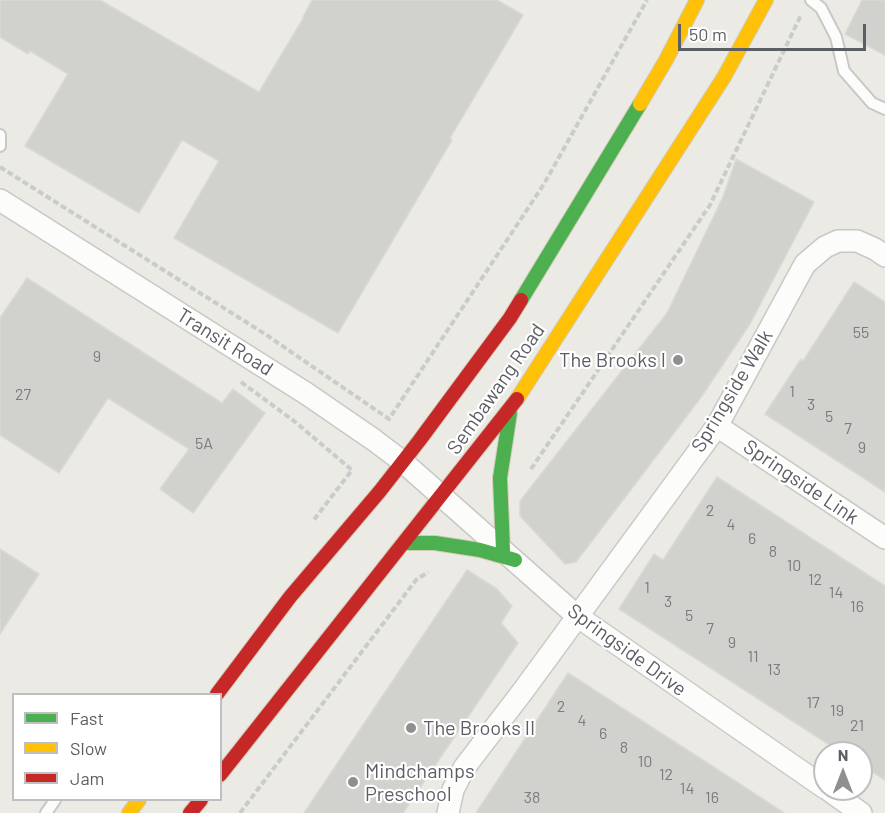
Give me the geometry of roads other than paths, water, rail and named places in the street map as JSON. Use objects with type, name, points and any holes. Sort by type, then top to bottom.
[{"type":"main road","name":"Sembawang Road","points":[[218,693],[290,597],[403,462],[510,318],[666,60],[697,0]]},
{"type":"main road","name":"Sembawang Road","points":[[222,772],[511,408],[724,77],[766,0]]},
{"type":"main road","points":[[404,543],[435,543],[509,555],[500,478],[511,408]]},
{"type":"main road","points":[[190,813],[200,801]]},
{"type":"street","name":"Transit Road","points":[[0,200],[307,394],[374,440],[442,496]]},
{"type":"street","name":"Springside Walk","points":[[448,813],[453,790],[464,768],[717,426],[805,264],[825,247],[838,241],[856,241],[885,255]]},
{"type":"street","name":"Springside Link","points":[[717,426],[885,538]]},
{"type":"street","name":"Springside Drive","points":[[442,496],[577,616],[813,779]]},
{"type":"street","name":"Springside Drive","points":[[844,801],[861,813]]},
{"type":"lane","points":[[811,0],[821,8],[836,37],[844,70],[872,103],[885,108]]},
{"type":"lane","points":[[0,135],[0,146]]},
{"type":"place","name":"The Brooks I","points":[[678,360]]},
{"type":"place","name":"The Brooks II","points":[[411,728]]},
{"type":"place","name":"Mindchamps Preschool","points":[[353,782]]}]
